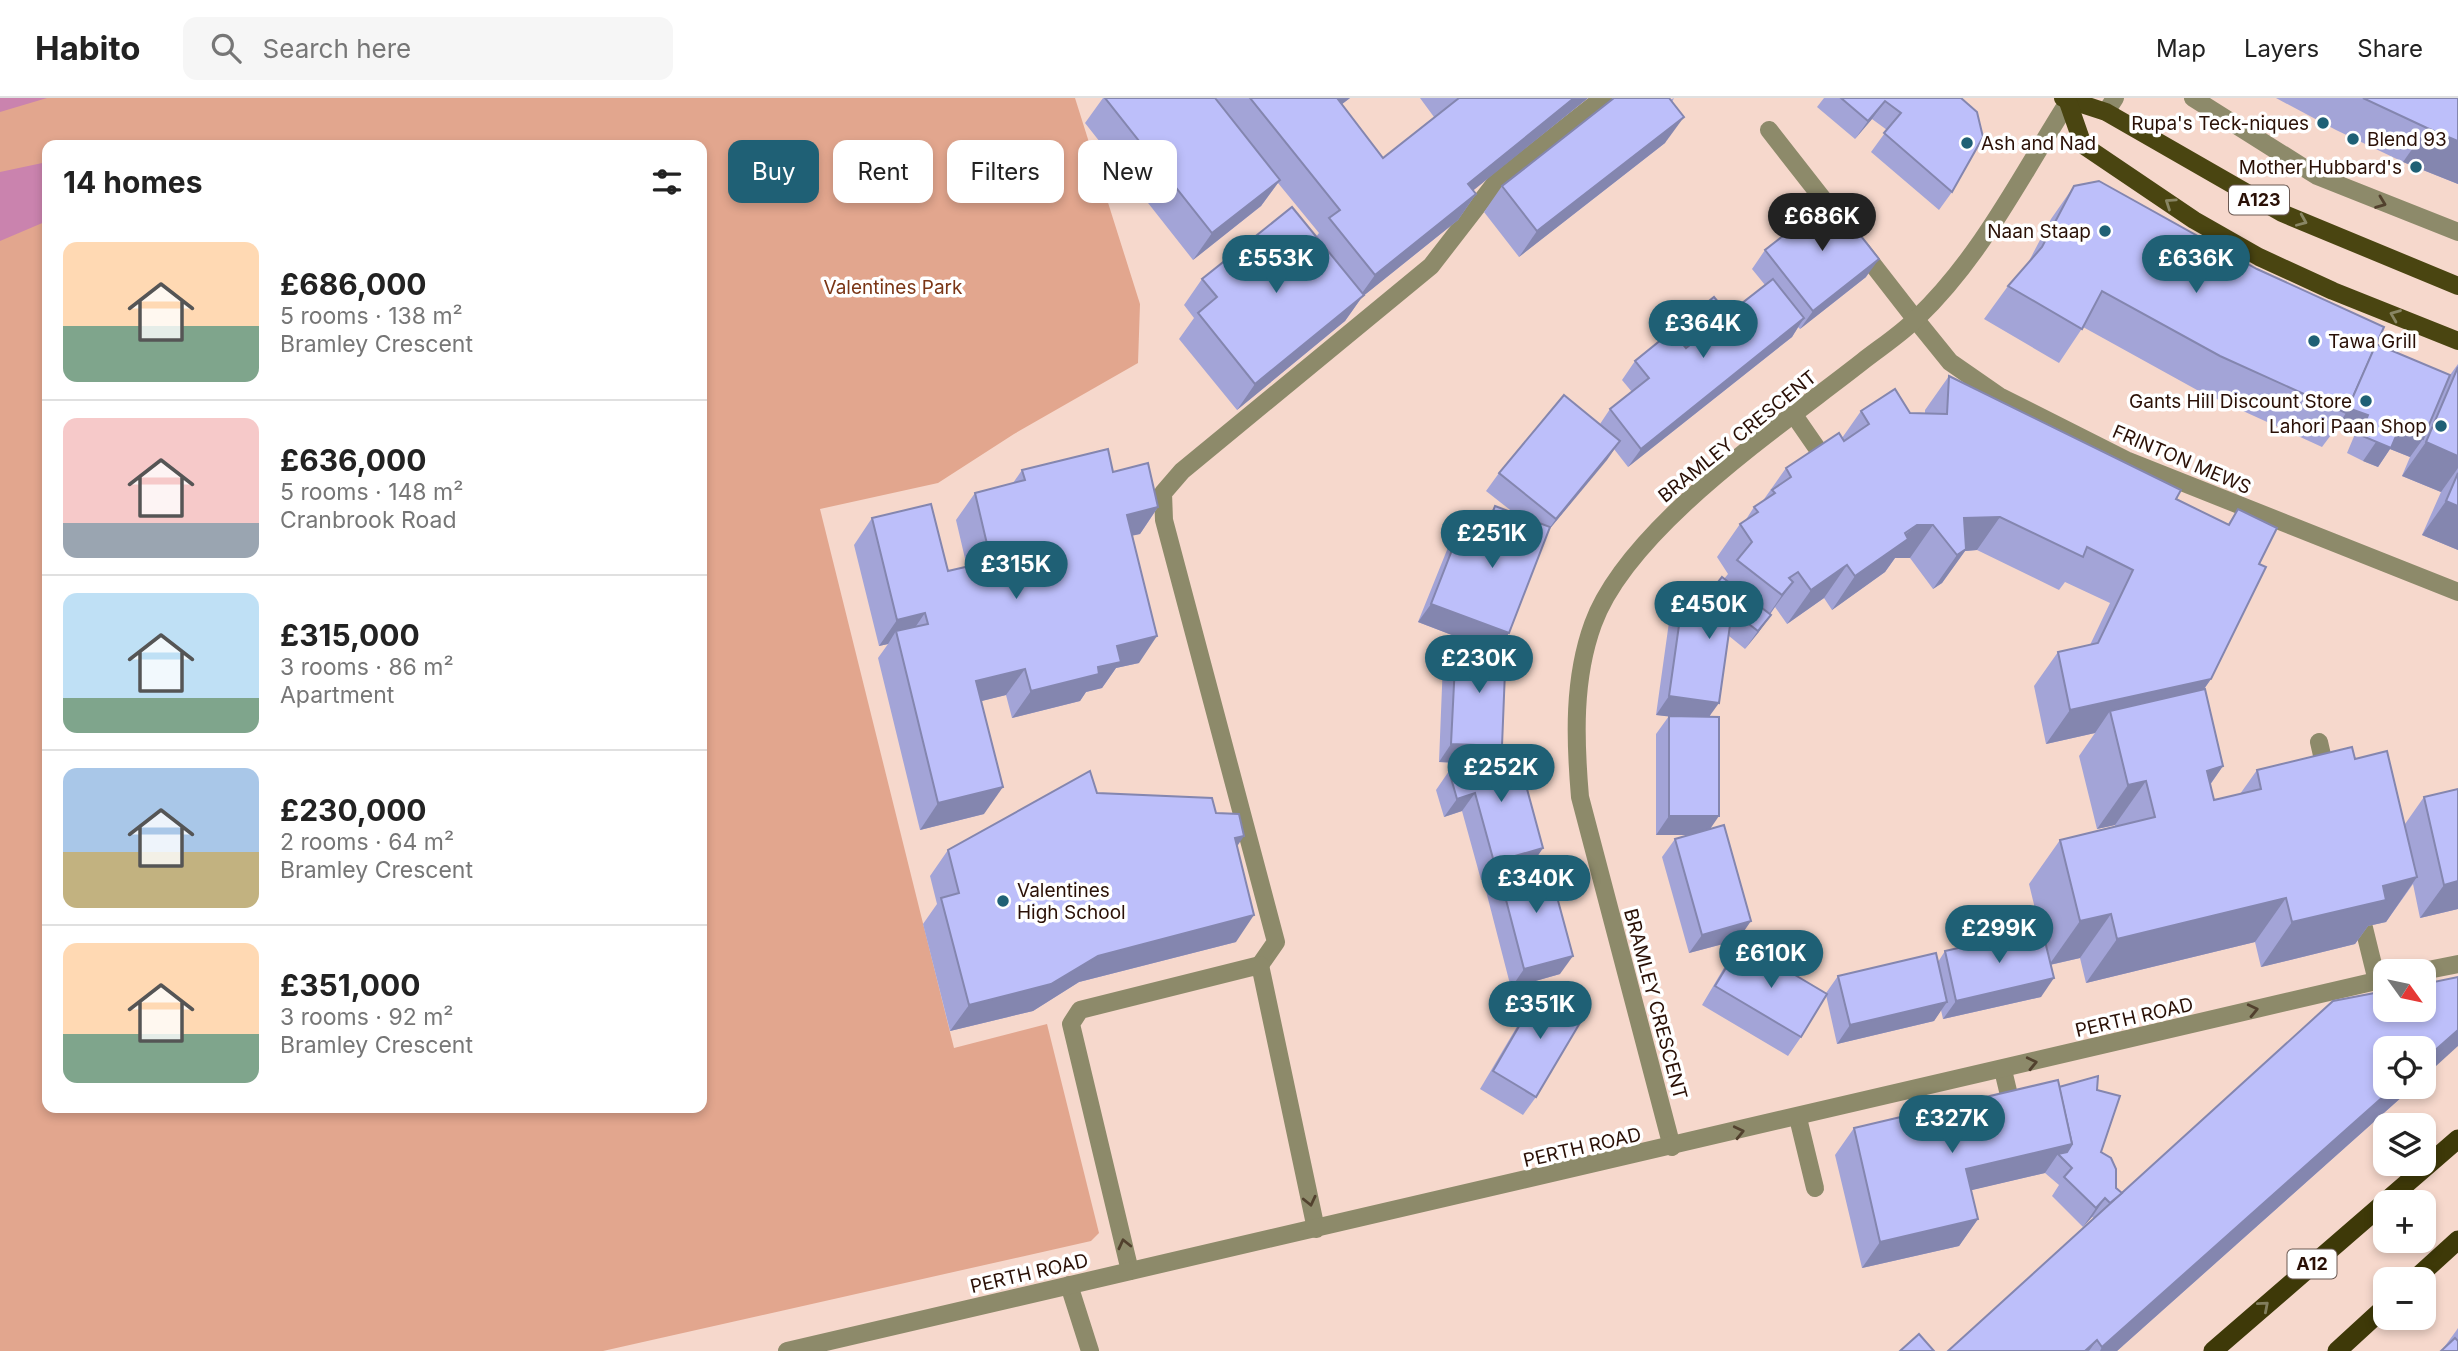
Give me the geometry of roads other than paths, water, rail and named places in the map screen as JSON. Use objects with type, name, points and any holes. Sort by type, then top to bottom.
[{"type":"highway","name":"A12","points":[[2213,1351],[2458,1139]]},
{"type":"highway","points":[[2429,1267],[2458,1240]]},
{"type":"highway","points":[[2337,1351],[2373,1318]]},
{"type":"main road","name":"A123","points":[[2458,286],[2282,213],[2110,105],[2065,100],[2083,145],[2194,220],[2259,257],[2458,341]]},
{"type":"street","points":[[1130,1270],[1071,1024],[1080,1010],[1259,965],[1276,942],[1164,520],[1163,493],[1182,471],[1431,266],[1496,183],[1603,98]]},
{"type":"street","points":[[2193,98],[2317,176],[2458,232]]},
{"type":"street","name":"BRAMLEY CRESCENT","points":[[1672,1147],[1580,797],[1574,737],[1580,676],[1593,623],[1620,574],[1661,526],[1712,481],[1916,320],[1966,265],[2065,100]]},
{"type":"street","name":"FRINTON MEWS","points":[[1769,130],[1950,362],[1999,396],[2126,460],[2458,592]]},
{"type":"street","points":[[1794,415],[1830,468]]},
{"type":"street","points":[[2319,742],[2330,789]]},
{"type":"street","points":[[2364,928],[2374,959]]},
{"type":"street","points":[[2436,968],[2458,964]]},
{"type":"street","points":[[1259,965],[1279,1046],[1316,1229]]},
{"type":"street","name":"PERTH ROAD","points":[[787,1351],[1798,1118],[2373,982]]},
{"type":"street","points":[[2003,1070],[2013,1112]]},
{"type":"street","points":[[1798,1118],[1815,1188]]},
{"type":"street","points":[[1069,1284],[1090,1351]]},
{"type":"place","name":"Rupa's Teck-niques","points":[[2323,123]]},
{"type":"place","name":"Blend 93","points":[[2353,139]]},
{"type":"place","name":"Ash and Nad","points":[[1967,143]]},
{"type":"place","name":"Mother Hubbard's","points":[[2416,167]]},
{"type":"place","name":"Naan Staap","points":[[2105,231]]},
{"type":"place","name":"Tawa Grill","points":[[2314,341]]},
{"type":"place","name":"Gants Hill Discount Store","points":[[2366,401]]},
{"type":"place","name":"Lahori Paan Shop","points":[[2441,426]]},
{"type":"place","name":"Valentines High School","points":[[1003,901]]},
{"type":"park label","name":"Valentines Park","points":[[893,287]]}]
